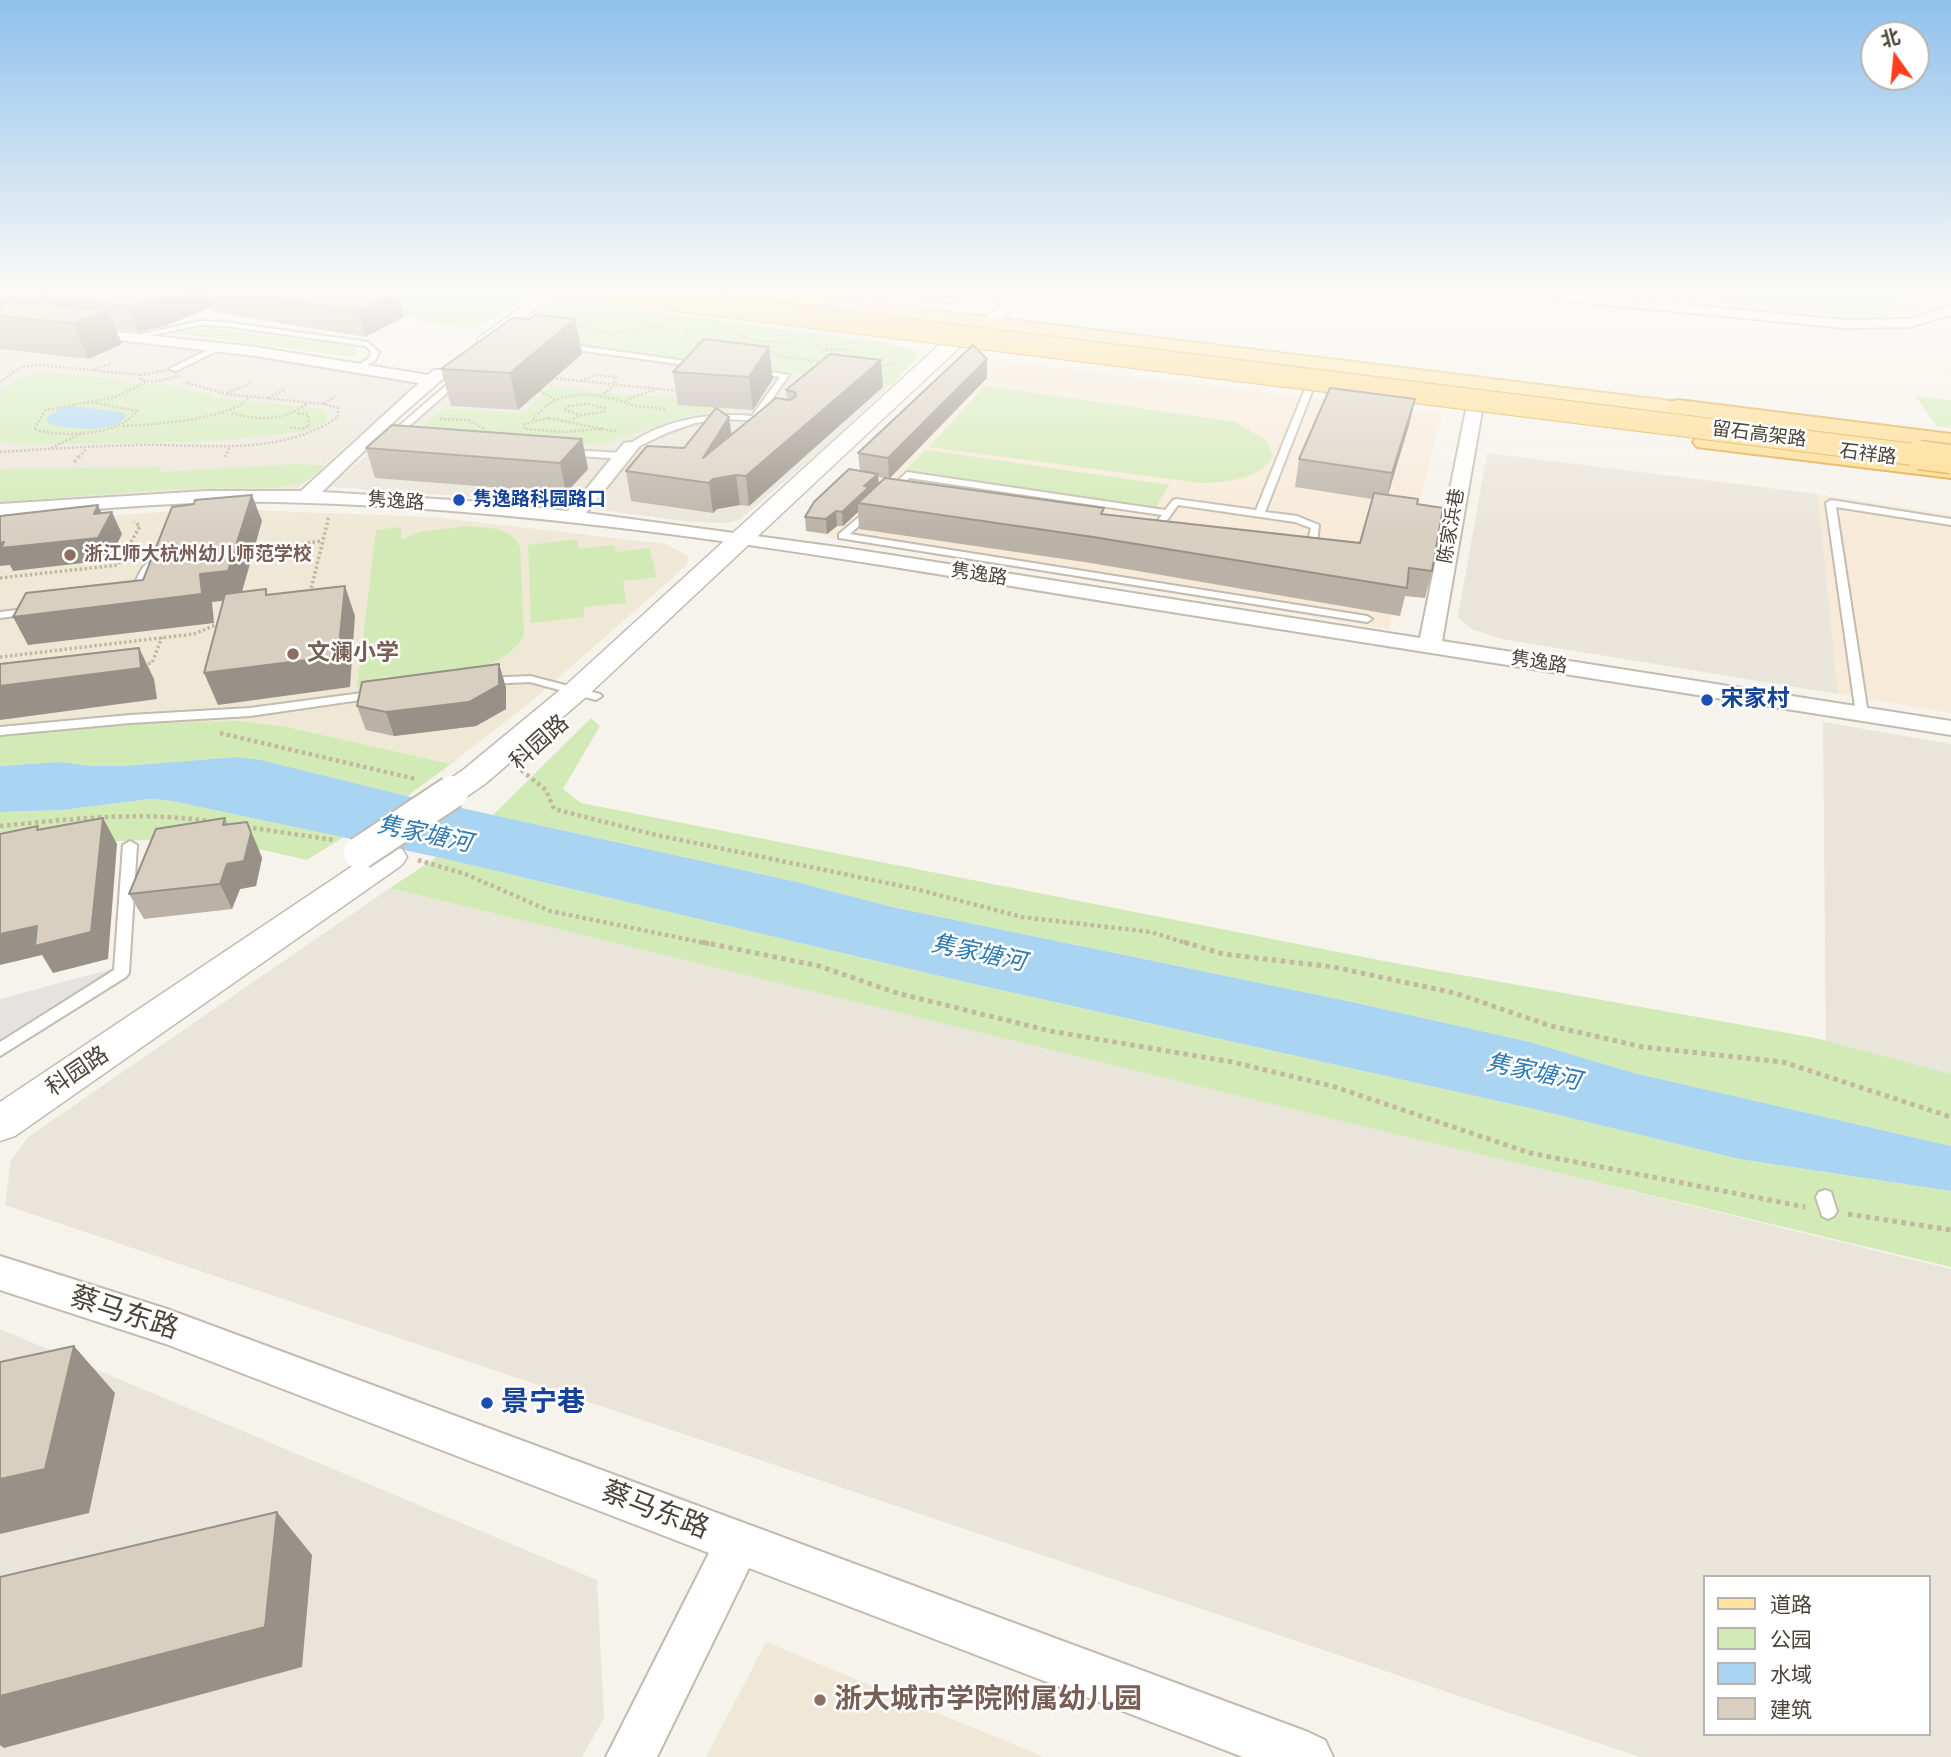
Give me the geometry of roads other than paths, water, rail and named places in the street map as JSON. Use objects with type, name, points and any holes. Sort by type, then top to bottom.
[{"type":"highway","points":[[1189,374],[1705,442],[1951,471]]},
{"type":"highway","name":"留石高架路","points":[[1257,374],[1951,462]]},
{"type":"highway","name":"留石高架路","points":[[1350,374],[1951,449]]},
{"type":"highway","points":[[1429,374],[1951,441]]},
{"type":"main road","name":"石祥路","points":[[1241,374],[1951,462]]},
{"type":"main road","name":"石祥路","points":[[1365,374],[1951,441]]},
{"type":"street","points":[[401,374],[431,380]]},
{"type":"street","points":[[306,497],[439,374]]},
{"type":"street","name":"科园路","points":[[463,792],[515,765],[586,694],[753,540],[899,395],[924,374]]},
{"type":"street","name":"陈家浜巷","points":[[1430,646],[1475,405]]},
{"type":"street","points":[[572,517],[625,445]]},
{"type":"street","name":"隽逸路","points":[[0,510],[79,510],[211,497],[306,497],[394,501],[572,517],[753,540],[1951,728]]},
{"type":"street","name":"科园路","points":[[6,1107],[463,792],[586,694]]},
{"type":"street","name":"蔡马东路","points":[[0,1273],[167,1327],[1308,1757]]},
{"type":"street","points":[[631,1757],[738,1543]]},
{"type":"lane","points":[[404,442],[396,440],[395,434],[464,374]]},
{"type":"lane","points":[[755,418],[785,375],[777,374]]},
{"type":"lane","points":[[1260,513],[1311,384]]},
{"type":"lane","points":[[556,452],[625,445],[684,422],[722,416],[766,403]]},
{"type":"lane","points":[[722,416],[780,421]]},
{"type":"lane","points":[[899,492],[907,475],[1168,513]]},
{"type":"lane","points":[[911,489],[899,492],[886,490],[842,536],[1367,619]]},
{"type":"lane","points":[[1145,523],[1159,527],[1176,502],[1297,519],[1316,527],[1311,551],[1299,559]]},
{"type":"lane","points":[[1861,714],[1831,503],[1951,522]]},
{"type":"lane","points":[[118,599],[138,591],[149,565]]},
{"type":"lane","points":[[0,615],[48,610]]},
{"type":"lane","points":[[476,682],[530,679],[586,694]]},
{"type":"lane","points":[[0,731],[250,712],[396,693]]},
{"type":"lane","points":[[0,1050],[121,973],[130,845]]},
{"type":"water","points":[[70,406],[122,412],[126,416],[112,426],[90,429],[48,423],[46,419],[59,409]]},
{"type":"water","name":"隽家塘河","points":[[237,757],[261,760],[407,796],[797,882],[892,907],[1352,1002],[1530,1042],[1634,1073],[1951,1146],[1951,1191],[1739,1159],[1538,1110],[965,982],[437,857],[172,801],[151,799],[63,810],[0,812],[0,766],[60,762],[123,766]]},
{"type":"place","name":"隽逸路科园路口","points":[[459,500]]},
{"type":"place","name":"浙江师大杭州幼儿师范学校","points":[[70,555]]},
{"type":"place","name":"文澜小学","points":[[293,654]]},
{"type":"place","name":"宋家村","points":[[1707,700]]},
{"type":"place","name":"景宁巷","points":[[487,1403]]},
{"type":"place","name":"浙大城市学院附属幼儿园","points":[[820,1700]]}]
